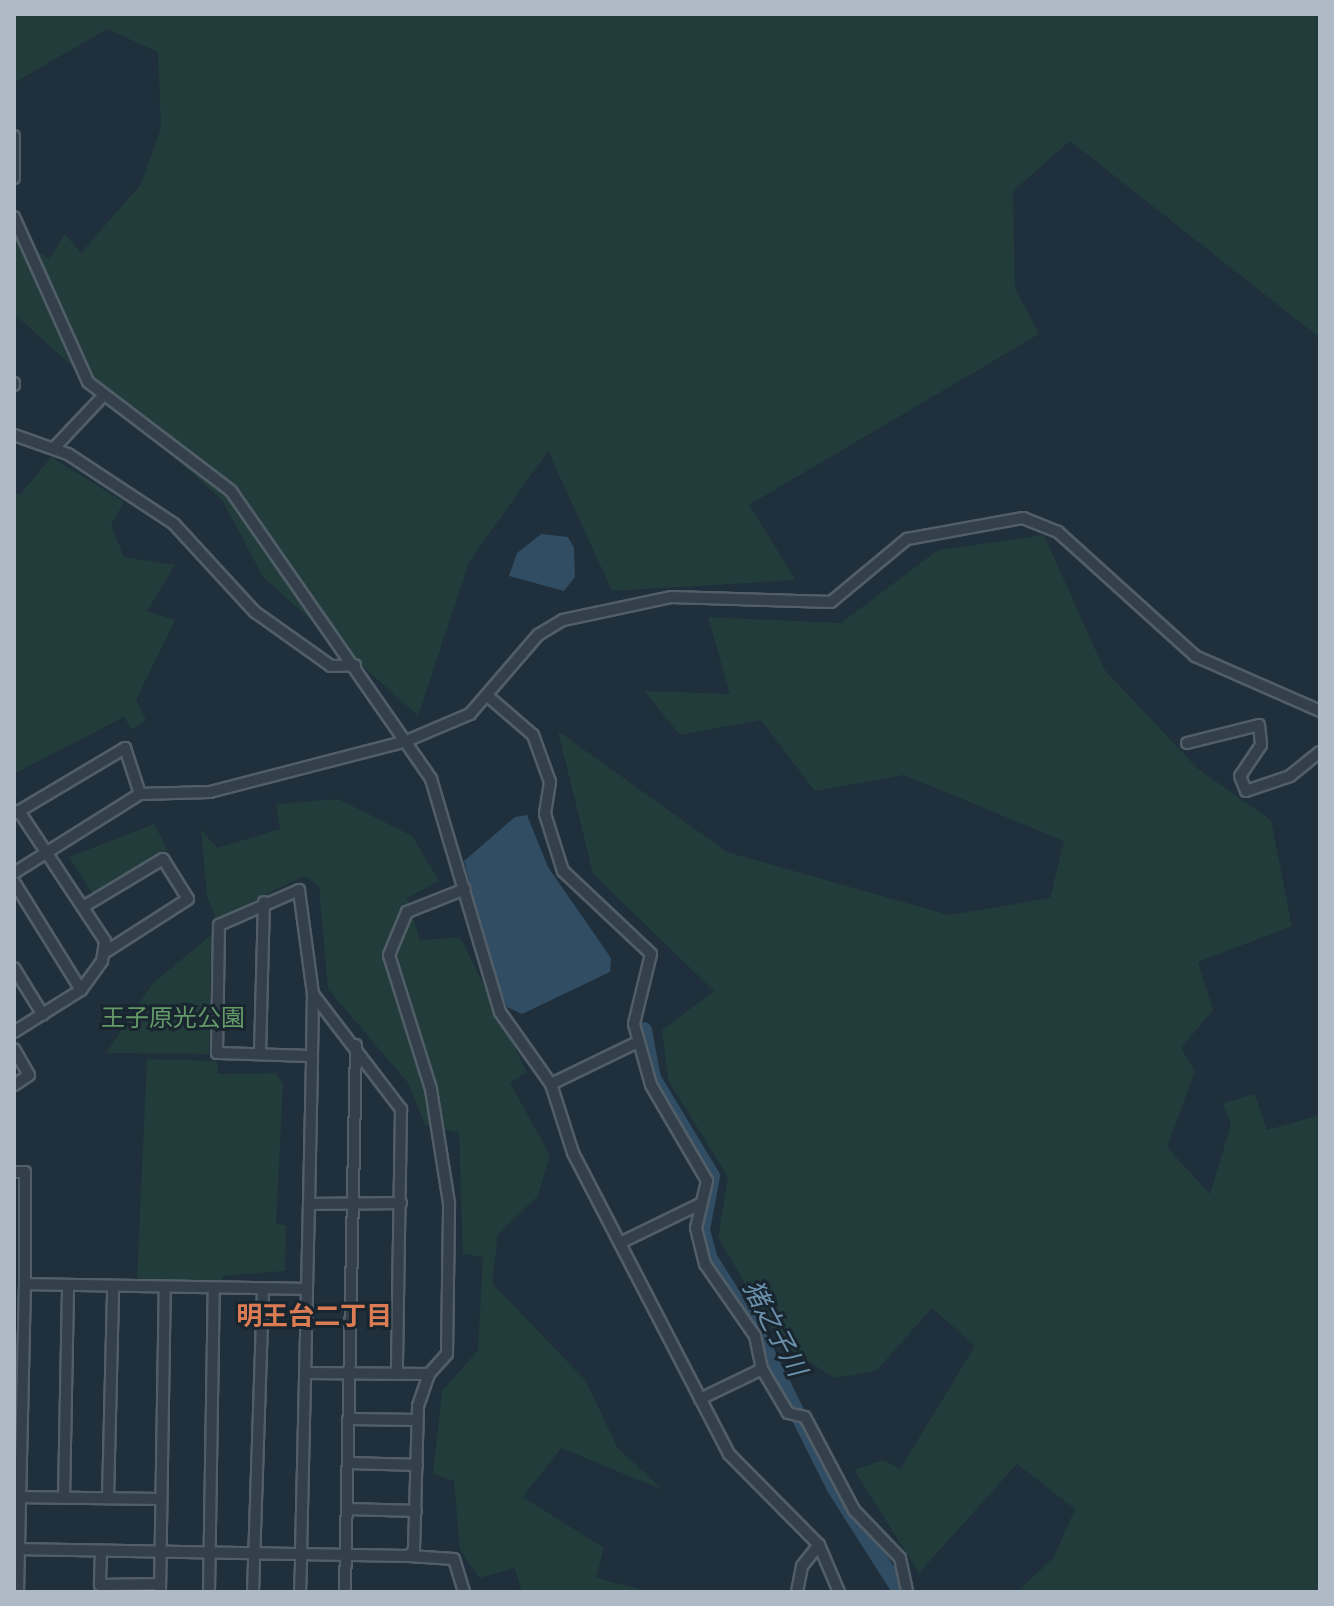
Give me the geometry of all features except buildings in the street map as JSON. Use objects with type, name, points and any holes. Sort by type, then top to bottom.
[{"type":"street","points":[[14,136],[14,178]]},
{"type":"street","points":[[14,217],[51,285],[80,369],[103,396],[231,491],[355,665],[441,799],[500,1012],[551,1084],[566,1137],[700,1399],[739,1468],[819,1545],[839,1592]]},
{"type":"street","points":[[54,448],[103,396]]},
{"type":"street","points":[[14,435],[54,448],[174,524],[255,612],[331,666],[355,665]]},
{"type":"street","points":[[14,873],[140,794],[210,792],[404,742],[490,698],[532,641],[563,620],[671,597],[831,602],[907,539],[1023,518],[1058,532],[1195,656],[1320,711]]},
{"type":"street","points":[[490,698],[533,735],[550,782],[547,825],[563,871],[648,948],[652,967],[634,1024],[651,1085],[703,1167],[697,1244],[755,1336],[762,1369],[854,1510],[900,1558],[907,1592]]},
{"type":"street","points":[[1187,743],[1259,725],[1261,745],[1240,776],[1246,791],[1290,776],[1320,752]]},
{"type":"street","points":[[104,953],[105,941],[17,812],[125,748],[140,794]]},
{"type":"street","points":[[14,1032],[81,990],[104,953],[188,899],[163,859],[83,907]]},
{"type":"street","points":[[14,882],[81,990]]},
{"type":"street","points":[[409,1556],[416,1511],[417,1420],[429,1374],[447,1354],[444,1149],[389,955],[396,927],[413,906],[465,889]]},
{"type":"street","points":[[300,1592],[309,1204],[312,1056],[313,994],[303,962],[305,894],[264,902],[219,925],[217,1053],[312,1056]]},
{"type":"street","points":[[260,1053],[264,902]]},
{"type":"street","points":[[14,968],[43,1015]]},
{"type":"street","points":[[313,994],[356,1045],[401,1109],[397,1374]]},
{"type":"street","points":[[551,1084],[638,1042]]},
{"type":"street","points":[[345,1592],[350,1463],[356,1045]]},
{"type":"street","points":[[14,1049],[29,1075],[14,1085]]},
{"type":"street","points":[[14,1172],[25,1172],[25,1284],[18,1343],[18,1592]]},
{"type":"street","points":[[309,1204],[401,1203]]},
{"type":"street","points":[[620,1243],[700,1204]]},
{"type":"street","points":[[25,1284],[214,1290],[307,1289]]},
{"type":"street","points":[[64,1498],[68,1286]]},
{"type":"street","points":[[108,1498],[113,1287]]},
{"type":"street","points":[[101,1552],[100,1585],[160,1588],[165,1287]]},
{"type":"street","points":[[209,1592],[214,1290]]},
{"type":"street","points":[[253,1592],[263,1290]]},
{"type":"street","points":[[700,1399],[762,1369]]},
{"type":"street","points":[[305,1373],[429,1374]]},
{"type":"street","points":[[350,1419],[417,1420]]},
{"type":"street","points":[[350,1463],[417,1465]]},
{"type":"street","points":[[16,1497],[161,1499]]},
{"type":"street","points":[[349,1509],[416,1511]]},
{"type":"street","points":[[797,1592],[802,1566],[819,1545]]},
{"type":"street","points":[[16,1549],[254,1551],[454,1559],[464,1592]]},
{"type":"green space","points":[[14,14],[1320,14],[1320,338],[1070,141],[1013,191],[1015,288],[1039,334],[749,505],[796,580],[612,591],[548,451],[469,562],[418,716],[263,577],[222,500],[14,314],[14,234],[49,259],[65,234],[81,253],[141,184],[161,128],[158,52],[107,29],[14,83]]},
{"type":"green space","points":[[51,457],[124,502],[111,525],[124,557],[175,565],[147,611],[175,620],[136,700],[146,720],[132,730],[124,717],[14,774],[14,493],[20,495]]},
{"type":"green space","points":[[1044,535],[1104,669],[1198,769],[1271,820],[1292,926],[1198,962],[1213,1010],[1181,1048],[1195,1071],[1167,1147],[1210,1194],[1231,1124],[1223,1103],[1255,1094],[1267,1130],[1320,1115],[1320,1592],[1017,1592],[1054,1557],[1075,1509],[1017,1464],[919,1573],[854,1470],[883,1460],[900,1469],[975,1346],[932,1308],[876,1371],[835,1378],[782,1345],[718,1238],[728,1177],[668,1080],[662,1030],[714,991],[593,874],[558,731],[727,852],[949,915],[1050,898],[1064,841],[904,775],[815,791],[761,720],[680,735],[644,691],[730,694],[708,617],[841,623],[938,550]]},
{"type":"green space","points":[[338,799],[412,836],[439,881],[407,898],[420,940],[460,937],[527,1072],[510,1083],[550,1155],[538,1196],[498,1234],[492,1283],[586,1381],[617,1447],[663,1490],[561,1448],[523,1497],[604,1548],[596,1578],[651,1592],[522,1592],[515,1568],[479,1578],[460,1549],[454,1481],[433,1474],[442,1391],[478,1350],[483,1257],[463,1254],[459,1133],[425,1125],[408,1083],[328,989],[319,886],[304,876],[216,919],[207,896],[201,829],[217,848],[280,829],[276,804]]},
{"type":"green space","points":[[154,824],[168,850],[95,897],[69,857]]},
{"type":"green space","name":"王子原光公園","points":[[211,935],[209,1054],[106,1053],[152,984]]},
{"type":"green space","points":[[147,1059],[217,1061],[218,1074],[276,1073],[283,1084],[276,1224],[286,1225],[285,1271],[223,1276],[222,1283],[137,1280]]},
{"type":"water","points":[[541,534],[568,537],[574,548],[575,577],[564,591],[509,576],[517,553]]},
{"type":"water","points":[[527,815],[548,867],[611,958],[610,972],[522,1014],[507,1007],[494,974],[464,861],[515,817]]},
{"type":"waterway","name":"猪之子川","points":[[644,1030],[653,1078],[712,1176],[702,1230],[710,1259],[758,1335],[834,1487],[901,1592]]},
{"type":"district","name":"明王台二丁目","points":[[314,1316]]}]
